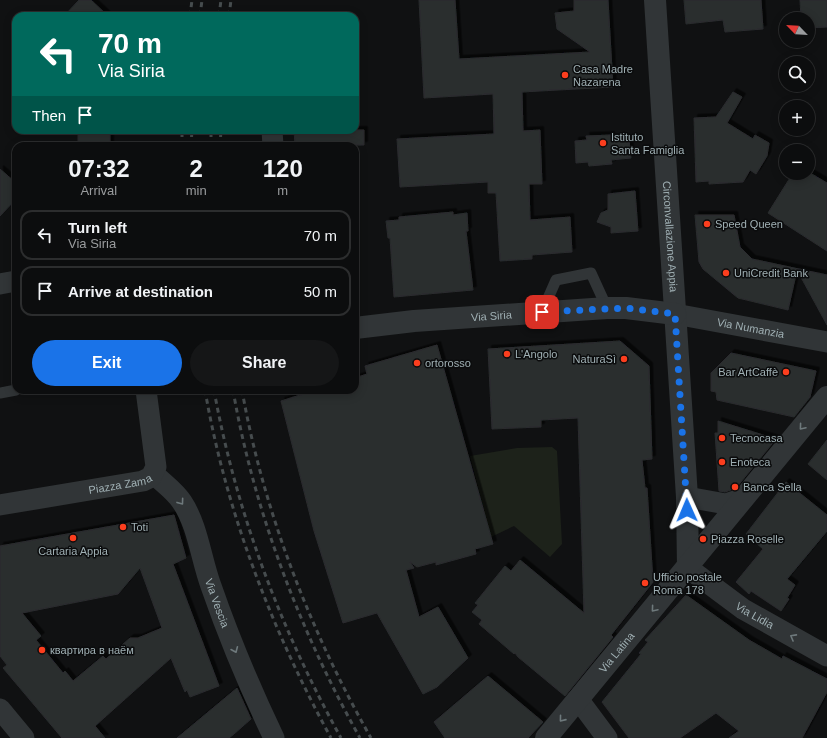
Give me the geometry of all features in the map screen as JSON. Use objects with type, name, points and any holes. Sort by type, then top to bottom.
[{"type":"street","name":"Circonvallazione Appia","points":[[655,0],[687,497]]},
{"type":"street","points":[[0,284],[12,282]]},
{"type":"street","name":"Via Siria","points":[[359,327],[402,322],[607,308],[626,308],[675,314]]},
{"type":"street","name":"Via Numanzia","points":[[675,314],[827,342]]},
{"type":"street","name":"Piazza Zama","points":[[0,505],[144,481],[148,479],[154,474],[156,467],[147,394]]},
{"type":"street","points":[[688,568],[827,397]]},
{"type":"street","name":"Via Vescia","points":[[154,474],[182,501],[188,514],[210,584],[228,633],[274,738]]},
{"type":"street","points":[[688,568],[687,497],[726,504],[744,498]]},
{"type":"street","name":"Via Lidia","points":[[688,568],[743,609],[827,656]]},
{"type":"street","name":"Via Latina","points":[[546,738],[688,568]]},
{"type":"street","points":[[578,699],[607,738]]},
{"type":"street","points":[[0,709],[24,738]]},
{"type":"lane","points":[[542,312],[556,280],[591,273],[607,308]]},
{"type":"lane","points":[[0,393],[12,391]]},
{"type":"shaded area","points":[[552,447],[557,451],[562,544],[550,557],[514,526],[491,537],[470,456],[517,448]]},
{"type":"building","points":[[79,0],[91,0],[104,12],[68,12]]},
{"type":"building","points":[[419,0],[455,0],[459,59],[590,52],[557,29],[555,13],[574,11],[574,0],[608,0],[613,87],[522,92],[523,131],[540,130],[542,184],[529,184],[530,220],[570,217],[572,252],[532,255],[532,259],[500,261],[496,193],[488,193],[488,182],[400,187],[397,139],[494,134],[493,94],[424,98]]},
{"type":"building","points":[[684,0],[761,0],[763,29],[725,32],[723,20],[686,24]]},
{"type":"building","points":[[800,0],[827,0],[827,27],[815,28],[815,12],[801,12]]},
{"type":"building","points":[[733,92],[742,97],[727,123],[753,139],[755,135],[769,143],[767,156],[756,174],[750,170],[743,182],[709,184],[709,181],[696,182],[694,118],[716,117]]},
{"type":"building","points":[[359,130],[364,130],[364,145],[359,145],[359,142],[295,142],[294,134],[359,134]]},
{"type":"building","points":[[78,134],[110,134],[110,142],[78,142]]},
{"type":"building","points":[[611,135],[611,138],[624,137],[624,139],[629,139],[631,158],[611,160],[612,164],[589,166],[588,162],[576,163],[575,141],[587,140],[586,136]]},
{"type":"building","points":[[0,169],[12,180],[12,203],[0,216]]},
{"type":"building","points":[[815,176],[827,183],[827,251],[768,213],[789,180],[815,180]]},
{"type":"building","points":[[635,191],[638,231],[611,233],[611,227],[597,222],[601,213],[608,210],[608,194]]},
{"type":"building","points":[[453,212],[453,215],[467,213],[468,231],[466,231],[473,290],[394,297],[390,238],[388,238],[386,221],[399,220],[399,217]]},
{"type":"building","points":[[695,215],[734,215],[740,247],[752,259],[827,275],[827,325],[797,270],[788,310],[738,298],[703,269],[699,262]]},
{"type":"building","points":[[620,341],[649,366],[652,459],[642,460],[645,488],[647,488],[653,582],[611,635],[613,637],[565,696],[479,624],[482,620],[472,612],[478,605],[475,603],[505,566],[511,571],[520,560],[584,613],[578,418],[541,420],[541,427],[492,429],[488,349]]},
{"type":"building","points":[[437,345],[493,544],[475,549],[476,554],[436,565],[436,562],[417,567],[410,562],[414,568],[406,570],[419,617],[438,607],[468,658],[437,687],[423,694],[377,613],[343,623],[314,531],[281,401],[303,394],[359,394],[359,377],[367,374],[365,366]]},
{"type":"building","points":[[731,353],[816,371],[810,397],[794,417],[717,400],[716,392],[711,391],[711,373]]},
{"type":"building","points":[[718,421],[776,439],[736,488],[725,492],[719,491],[715,433],[718,433]]},
{"type":"building","points":[[827,440],[827,480],[808,464]]},
{"type":"building","points":[[786,482],[827,515],[827,531],[787,579],[795,585],[787,598],[789,599],[781,611],[751,591],[749,594],[736,582],[763,549],[746,534]]},
{"type":"building","points":[[174,515],[186,558],[173,564],[219,686],[190,697],[187,690],[185,692],[171,658],[95,726],[105,738],[62,738],[3,668],[7,665],[0,656],[0,546]],"holes":[[[140,568],[162,628],[138,638],[130,638],[106,659],[103,656],[73,681],[65,671],[63,673],[36,640],[41,636],[22,613],[118,594]]]},
{"type":"building","points":[[686,595],[749,640],[782,659],[783,656],[827,679],[827,692],[802,738],[729,738],[739,731],[716,713],[680,738],[629,738],[602,702],[641,654],[639,653],[648,642],[645,640]]},
{"type":"building","points":[[488,676],[543,722],[528,738],[445,738],[434,722]]},
{"type":"building","points":[[237,688],[251,719],[234,734],[229,738],[177,738]]},
{"type":"railway","points":[[190,12],[192,0]]},
{"type":"railway","points":[[200,12],[202,0]]},
{"type":"railway","points":[[220,12],[221,0]]},
{"type":"railway","points":[[230,12],[231,0]]},
{"type":"railway","points":[[182,134],[182,142]]},
{"type":"railway","points":[[191,142],[192,134]]},
{"type":"railway","points":[[211,134],[211,142]]},
{"type":"railway","points":[[220,142],[221,134]]},
{"type":"railway","points":[[206,394],[225,481],[254,569],[289,655],[331,738]]},
{"type":"railway","points":[[215,394],[223,436],[235,481],[263,569],[280,613],[299,655],[341,738]]},
{"type":"railway","points":[[234,394],[253,480],[282,569],[318,656],[360,738]]},
{"type":"railway","points":[[243,394],[251,435],[263,480],[276,525],[292,570],[328,656],[371,738]]},
{"type":"place","name":"Casa Madre Nazarena","points":[[565,75]]},
{"type":"place","name":"Istituto Santa Famiglia","points":[[603,143]]},
{"type":"place","name":"Speed Queen","points":[[707,224]]},
{"type":"place","name":"UniCredit Bank","points":[[726,273]]},
{"type":"place","name":"L'Angolo","points":[[507,354]]},
{"type":"place","name":"NaturaSì","points":[[624,359]]},
{"type":"place","name":"ortorosso","points":[[417,363]]},
{"type":"place","name":"Bar ArtCaffè","points":[[786,372]]},
{"type":"place","name":"Tecnocasa","points":[[722,438]]},
{"type":"place","name":"Enoteca","points":[[722,462]]},
{"type":"place","name":"Banca Sella","points":[[735,487]]},
{"type":"place","name":"Toti","points":[[123,527]]},
{"type":"place","name":"Cartaria Appia","points":[[73,538]]},
{"type":"place","name":"Piazza Roselle","points":[[703,539]]},
{"type":"place","name":"Ufficio postale Roma 178","points":[[645,583]]},
{"type":"place","name":"квартира в наём","points":[[42,650]]},
{"type":"route","points":[[542,312],[626,308],[675,314],[687,510]]}]
